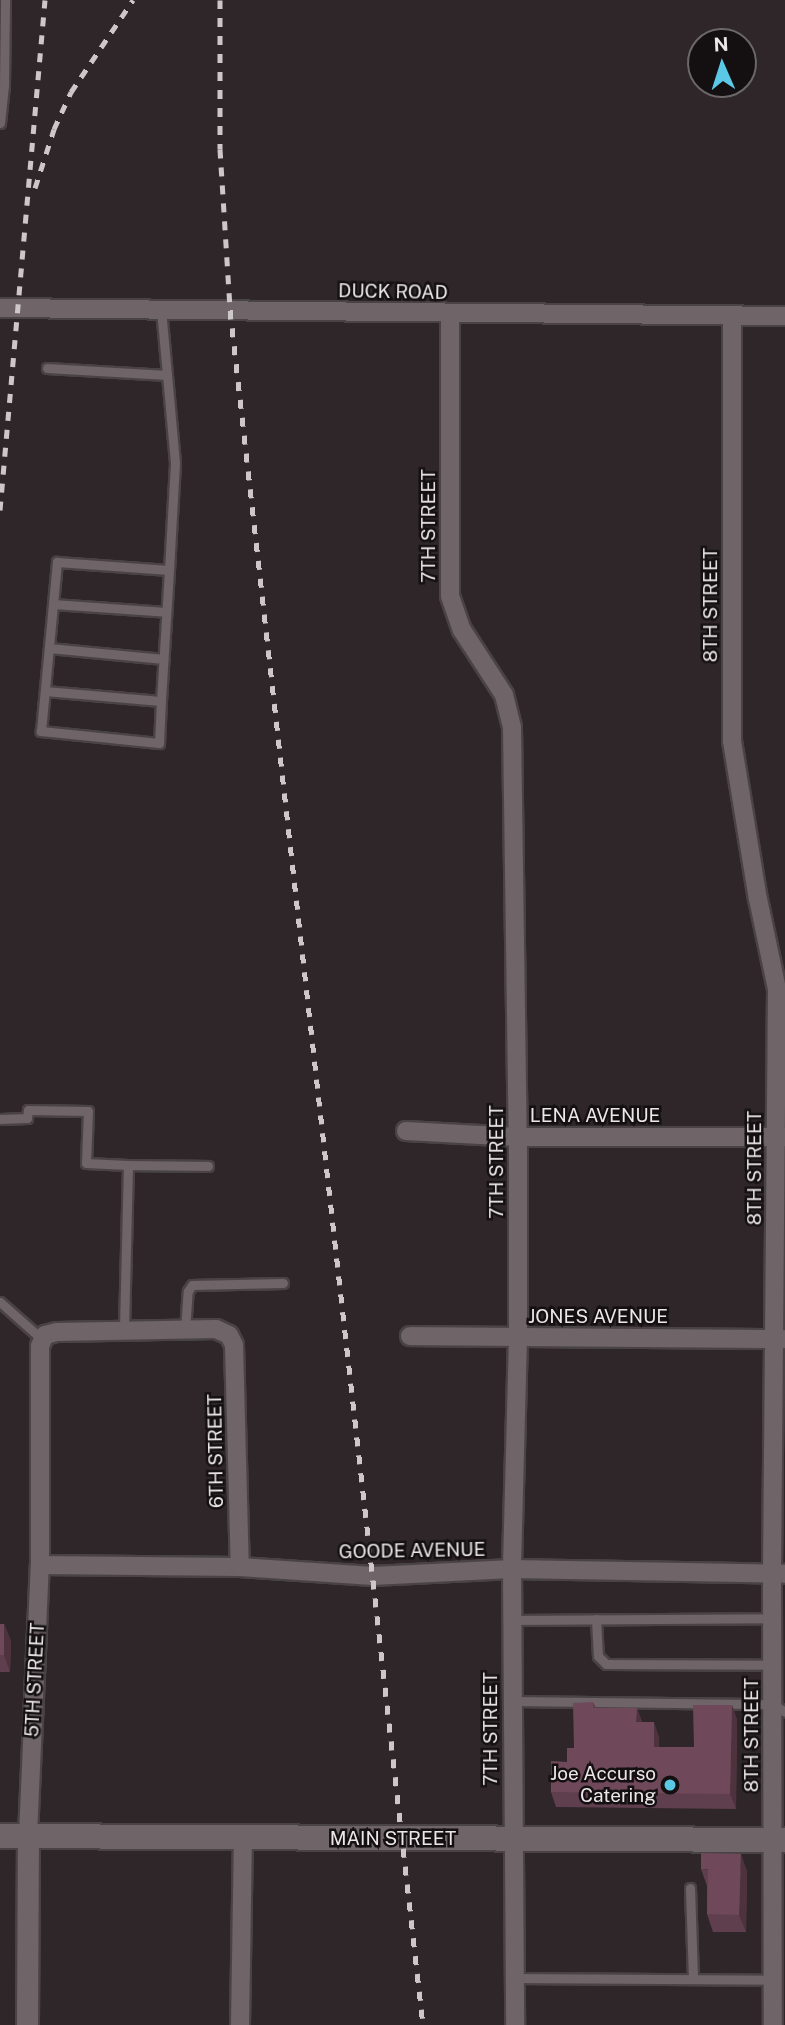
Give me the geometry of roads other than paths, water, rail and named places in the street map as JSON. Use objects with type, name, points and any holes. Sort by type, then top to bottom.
[{"type":"main road","name":"MAIN STREET","points":[[0,1836],[513,1841],[779,1840]]},
{"type":"street","name":"DUCK ROAD","points":[[0,308],[785,316]]},
{"type":"street","name":"7TH STREET","points":[[450,314],[450,596],[462,630],[504,695],[512,727],[518,1137],[518,1337],[512,1570],[515,2025]]},
{"type":"street","name":"8TH STREET","points":[[732,315],[732,741],[758,899],[777,989],[781,1137],[778,1574],[772,1618],[772,1665],[779,1708],[779,1840],[773,2025]]},
{"type":"street","name":"LENA AVENUE","points":[[406,1131],[518,1137],[781,1137]]},
{"type":"street","name":"6TH STREET","points":[[185,1330],[216,1329],[229,1335],[234,1345],[240,1567]]},
{"type":"street","points":[[44,1337],[57,1332],[185,1330]]},
{"type":"street","name":"JONES AVENUE","points":[[410,1336],[780,1339]]},
{"type":"street","name":"5TH STREET","points":[[27,2025],[28,1836],[40,1565],[40,1346],[44,1337]]},
{"type":"street","name":"GOODE AVENUE","points":[[40,1565],[240,1567],[373,1576],[512,1570],[778,1574]]},
{"type":"street","points":[[240,2025],[243,1839]]},
{"type":"lane","points":[[0,123],[4,86],[5,0]]},
{"type":"lane","points":[[161,309],[174,463],[169,570],[159,743],[41,732],[57,562],[169,570]]},
{"type":"lane","points":[[47,368],[167,375]]},
{"type":"lane","points":[[53,604],[166,612]]},
{"type":"lane","points":[[49,648],[163,659]]},
{"type":"lane","points":[[45,691],[161,701]]},
{"type":"lane","points":[[0,1119],[27,1118],[28,1110],[88,1111],[86,1163],[208,1166]]},
{"type":"lane","points":[[124,1331],[128,1165]]},
{"type":"lane","points":[[185,1330],[188,1291],[192,1285],[283,1283]]},
{"type":"lane","points":[[0,1302],[44,1337]]},
{"type":"lane","points":[[512,1620],[772,1618]]},
{"type":"lane","points":[[596,1619],[598,1656],[606,1664],[772,1665]]},
{"type":"lane","points":[[512,1701],[779,1708]]},
{"type":"lane","points":[[690,1888],[692,1979]]},
{"type":"lane","points":[[514,1978],[773,1980]]},
{"type":"railway","points":[[0,510],[45,0]]},
{"type":"railway","points":[[35,188],[54,129],[71,92],[133,0]]},
{"type":"railway","points":[[220,0],[220,149],[230,310],[423,2025]]},
{"type":"place","name":"Joe Accurso Catering","points":[[670,1785]]}]
